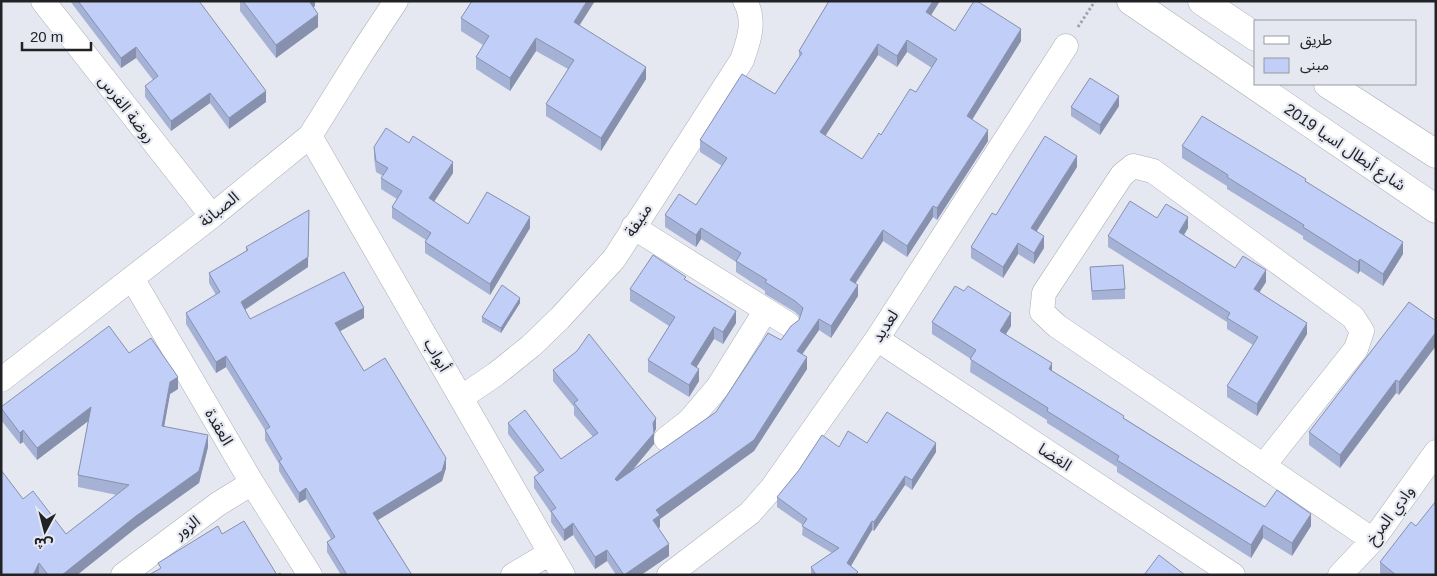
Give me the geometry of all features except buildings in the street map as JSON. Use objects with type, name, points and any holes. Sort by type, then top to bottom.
[{"type":"main road","name":"شارع أبطال اسيا 2019","points":[[1131,1],[1254,85]]},
{"type":"main road","points":[[1202,1],[1245,30]]},
{"type":"main road","points":[[1214,1],[1245,30]]},
{"type":"main road","name":"شارع أبطال اسيا 2019","points":[[1254,85],[1436,209]]},
{"type":"main road","points":[[1330,85],[1436,154]]},
{"type":"street","name":"روضة الفرس","points":[[43,1],[212,216]]},
{"type":"street","name":"الصبانة","points":[[1,380],[212,216],[310,136],[396,1]]},
{"type":"street","name":"منيفة","points":[[462,397],[496,374],[531,346],[560,318],[614,259],[742,60],[749,41],[752,24],[745,1]]},
{"type":"street","name":"لعديد","points":[[669,575],[712,544],[750,513],[772,488],[877,339],[1066,46]]},
{"type":"street","name":"أبواب","points":[[310,136],[563,575]]},
{"type":"street","points":[[1264,465],[1356,350],[1362,331],[1353,317],[1161,177],[1152,171],[1133,166],[1122,174],[1044,293],[1042,312],[1057,326],[1373,540]]},
{"type":"street","points":[[634,227],[788,324]]},
{"type":"street","name":"العقدة","points":[[132,278],[252,483],[310,575]]},
{"type":"street","points":[[666,439],[689,421],[718,387],[766,310]]},
{"type":"street","name":"الغضا","points":[[877,339],[1233,575]]},
{"type":"street","name":"وادي المرخ","points":[[1340,575],[1373,540],[1436,452]]},
{"type":"street","name":"الزور","points":[[123,575],[232,494],[252,483]]},
{"type":"street","points":[[513,575],[550,553]]},
{"type":"path","points":[[1066,46],[1095,1]]}]
